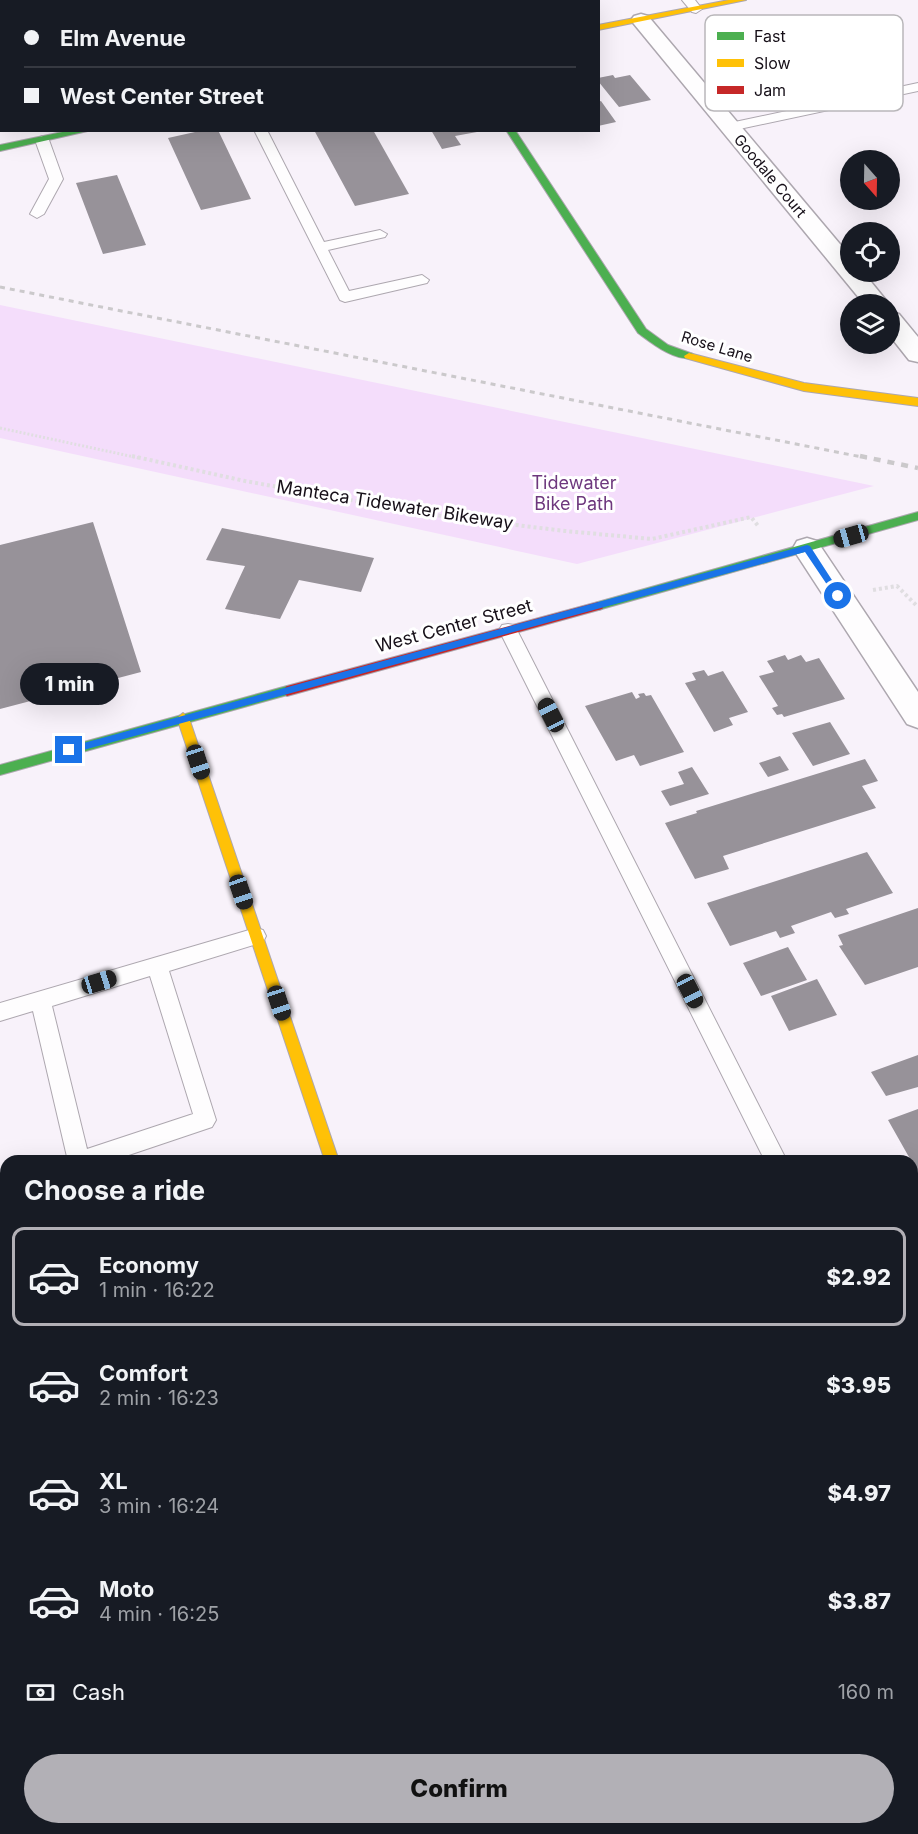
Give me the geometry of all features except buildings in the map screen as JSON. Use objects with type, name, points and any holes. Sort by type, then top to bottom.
[{"type":"street","points":[[600,28],[641,20],[692,4],[742,0]]},
{"type":"street","name":"Goodale Court","points":[[641,20],[705,97]]},
{"type":"street","name":"Goodale Court","points":[[717,111],[869,294]]},
{"type":"street","points":[[0,148],[79,132]]},
{"type":"street","name":"Rose Lane","points":[[511,132],[642,331],[664,347],[696,359],[782,382],[918,402]]},
{"type":"street","points":[[900,332],[918,354]]},
{"type":"street","name":"West Center Street","points":[[0,770],[918,516]]},
{"type":"street","points":[[794,552],[838,596],[918,716]]},
{"type":"street","points":[[183,718],[330,1155]]},
{"type":"lane","points":[[903,90],[918,87]]},
{"type":"lane","points":[[730,127],[805,111]]},
{"type":"lane","points":[[261,132],[345,297],[422,280]]},
{"type":"lane","points":[[37,214],[56,179],[42,140]]},
{"type":"lane","points":[[320,247],[380,234]]},
{"type":"lane","points":[[508,630],[773,1155]]},
{"type":"lane","points":[[0,1012],[256,936]]},
{"type":"lane","points":[[98,1155],[205,1120],[157,965]]},
{"type":"lane","points":[[40,999],[79,1155]]},
{"type":"path","name":"Manteca Tidewater Bikeway","points":[[0,428],[245,481],[434,515],[532,527],[652,539],[751,518],[794,552]]},
{"type":"path","points":[[838,596],[897,586],[918,607]]},
{"type":"green space","name":"Tidewater Bike Path","points":[[0,305],[874,486],[577,564],[0,438]]},
{"type":"railway","points":[[0,287],[867,458]]},
{"type":"railway","points":[[860,456],[918,468]]},
{"type":"traffic: fast","points":[[0,148],[78,132]]},
{"type":"traffic: fast","points":[[511,132],[642,331],[664,347],[689,356]]},
{"type":"traffic: fast","points":[[598,606],[918,516]]},
{"type":"traffic: fast","points":[[0,770],[287,691]]},
{"type":"traffic: slow","points":[[600,28],[742,0]]},
{"type":"traffic: slow","points":[[689,356],[804,387],[918,402]]},
{"type":"traffic: slow","points":[[183,718],[330,1155]]},
{"type":"traffic: jam","points":[[287,691],[598,606]]},
{"type":"route","points":[[69,750],[807,548],[838,596]]}]
